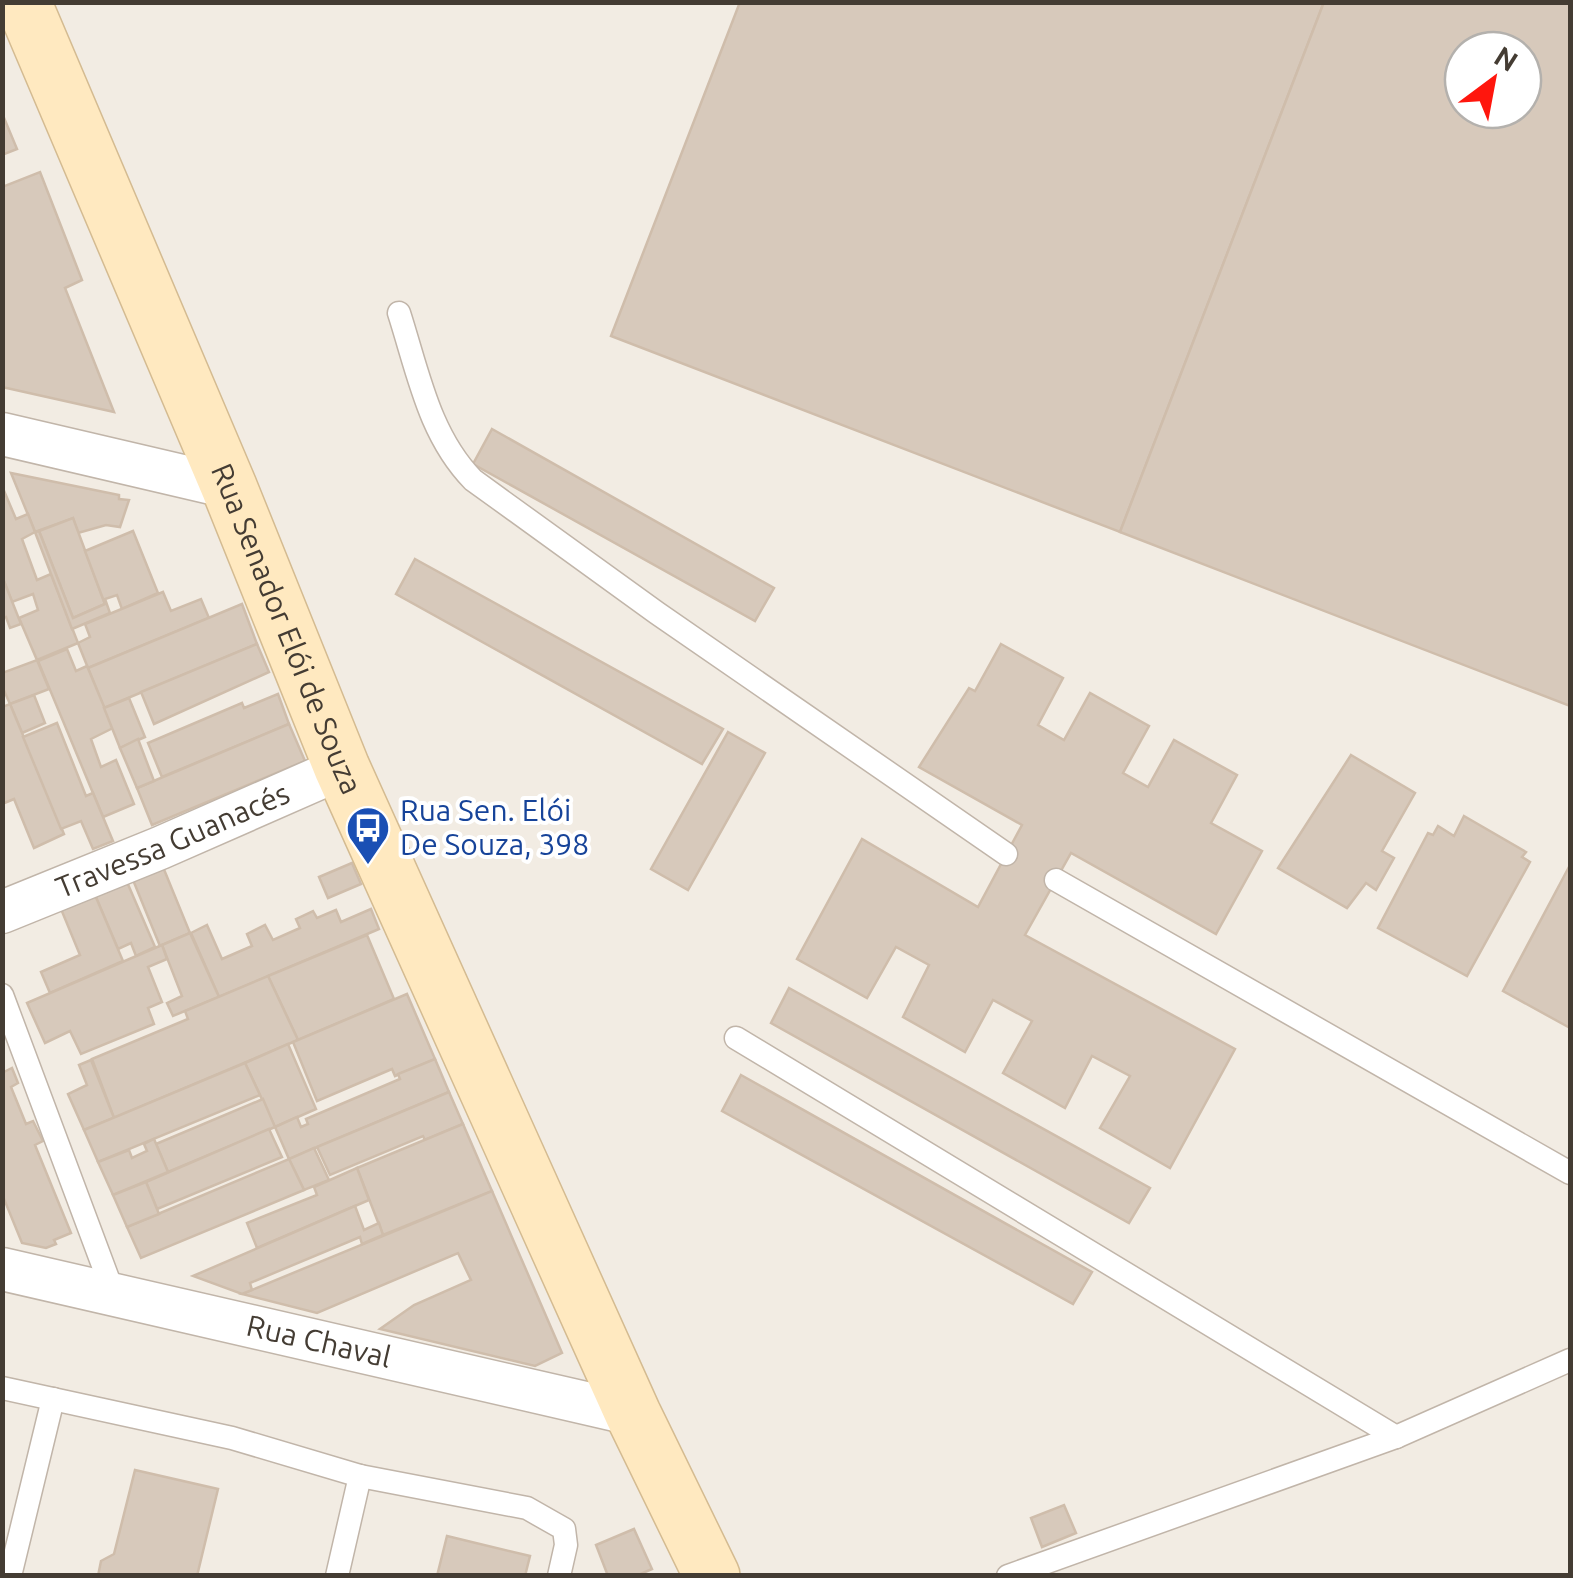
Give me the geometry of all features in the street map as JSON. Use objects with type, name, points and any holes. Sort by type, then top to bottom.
[{"type":"main road","name":"Rua Senador Elói de Souza","points":[[23,2],[342,768],[633,1414],[712,1576]]},
{"type":"street","points":[[2,434],[228,487]]},
{"type":"street","name":"Travessa Guanacés","points":[[2,912],[342,768]]},
{"type":"street","name":"Rua Chaval","points":[[2,1269],[633,1414]]},
{"type":"lane","points":[[400,313],[432,419],[453,459],[474,480],[642,602],[1006,854]]},
{"type":"lane","points":[[1056,880],[1570,1173]]},
{"type":"lane","points":[[2,995],[113,1292]]},
{"type":"lane","points":[[736,1038],[1396,1437]]},
{"type":"lane","points":[[1008,1576],[1396,1437],[1570,1360]]},
{"type":"lane","points":[[2,1388],[232,1438],[360,1476],[527,1508],[564,1530],[566,1546],[559,1576]]},
{"type":"lane","points":[[10,1576],[54,1398]]},
{"type":"lane","points":[[337,1576],[360,1476]]},
{"type":"building","points":[[740,2],[1324,2],[1120,532],[611,336]]},
{"type":"building","points":[[1324,2],[1570,2],[1570,706],[1120,532]]},
{"type":"building","points":[[2,113],[17,149],[2,155]]},
{"type":"building","points":[[40,172],[82,280],[65,288],[114,412],[2,387],[2,187]]},
{"type":"building","points":[[492,429],[774,588],[755,621],[473,464]]},
{"type":"building","points":[[11,473],[119,495],[119,499],[129,500],[120,527],[106,525],[78,533],[73,518],[35,532]]},
{"type":"building","points":[[2,486],[16,519],[28,514],[35,532],[22,539],[37,580],[51,574],[78,643],[37,660],[19,618],[38,610],[33,594],[12,602],[2,576]]},
{"type":"building","points":[[73,518],[105,604],[73,618],[39,531]]},
{"type":"building","points":[[39,531],[73,618],[105,604],[85,551],[133,531],[158,593],[122,609],[117,595],[105,599],[110,613],[72,629],[35,532]]},
{"type":"building","points":[[415,559],[723,729],[702,764],[396,594]]},
{"type":"building","points":[[2,576],[21,624],[10,628],[6,617],[2,618]]},
{"type":"building","points":[[163,592],[171,611],[201,599],[209,618],[88,668],[78,643],[90,637],[85,624]]},
{"type":"building","points":[[242,604],[257,644],[104,708],[88,668]]},
{"type":"building","points":[[257,644],[269,672],[154,724],[141,692]]},
{"type":"building","points":[[1001,644],[1063,678],[1038,725],[1064,740],[1090,693],[1149,726],[1123,773],[1148,787],[1174,740],[1237,775],[1211,823],[1262,851],[1216,934],[1071,853],[1025,935],[1235,1049],[1170,1168],[1100,1128],[1130,1076],[1092,1056],[1065,1108],[1003,1073],[1032,1021],[993,1000],[965,1052],[903,1017],[929,965],[896,947],[867,998],[797,959],[862,839],[978,907],[1022,825],[919,767],[969,688],[975,691]]},
{"type":"building","points":[[67,649],[76,671],[87,666],[113,728],[91,739],[101,767],[116,760],[134,804],[103,817],[38,661]]},
{"type":"building","points":[[37,660],[49,689],[10,704],[2,686],[2,673]]},
{"type":"building","points":[[278,694],[289,724],[162,777],[148,743],[242,703],[244,708]]},
{"type":"building","points":[[34,695],[45,723],[22,733],[10,704]]},
{"type":"building","points":[[129,698],[145,737],[120,748],[104,708]]},
{"type":"building","points":[[10,704],[64,834],[34,848],[14,799],[2,804],[2,707]]},
{"type":"building","points":[[57,723],[86,796],[93,793],[113,841],[93,849],[81,821],[61,829],[23,737]]},
{"type":"building","points":[[289,724],[305,761],[152,825],[137,788]]},
{"type":"building","points":[[728,732],[765,753],[688,890],[651,869]]},
{"type":"building","points":[[138,739],[154,781],[137,788],[120,748]]},
{"type":"building","points":[[1351,755],[1415,793],[1382,851],[1394,858],[1376,890],[1366,883],[1347,908],[1278,868]]},
{"type":"building","points":[[1464,816],[1526,852],[1522,857],[1530,862],[1467,976],[1378,928],[1428,833],[1433,835],[1438,826],[1454,836]]},
{"type":"building","points":[[352,863],[361,884],[328,898],[319,877]]},
{"type":"building","points":[[1570,865],[1570,1028],[1503,991]]},
{"type":"building","points":[[163,867],[190,933],[160,946],[133,880]]},
{"type":"building","points":[[127,882],[155,947],[136,956],[131,943],[118,949],[95,895]]},
{"type":"building","points":[[95,895],[123,961],[50,993],[41,972],[80,955],[61,909]]},
{"type":"building","points":[[371,909],[379,929],[219,997],[191,933],[207,925],[222,959],[252,946],[247,934],[265,925],[273,940],[300,928],[296,919],[313,911],[317,918],[336,910],[341,922]]},
{"type":"building","points":[[190,933],[219,997],[173,1016],[167,1003],[182,996],[162,945]]},
{"type":"building","points":[[367,935],[394,999],[298,1040],[268,976]]},
{"type":"building","points":[[162,945],[167,959],[148,967],[162,1002],[148,1008],[154,1024],[81,1054],[70,1031],[45,1043],[27,1003]]},
{"type":"building","points":[[268,976],[298,1040],[114,1118],[92,1059],[188,1019],[185,1011]]},
{"type":"building","points":[[789,988],[1150,1188],[1129,1223],[771,1023]]},
{"type":"building","points":[[407,994],[435,1059],[395,1076],[392,1069],[317,1101],[293,1042]]},
{"type":"building","points":[[288,1044],[316,1109],[275,1127],[245,1063]]},
{"type":"building","points":[[435,1059],[449,1092],[289,1159],[275,1127],[297,1117],[301,1127],[308,1124],[306,1119],[400,1079],[398,1074]]},
{"type":"building","points":[[91,1060],[114,1118],[84,1130],[68,1094],[87,1085],[79,1065]]},
{"type":"building","points":[[245,1063],[260,1095],[98,1162],[84,1130]]},
{"type":"building","points":[[12,1068],[18,1083],[11,1087],[26,1124],[33,1121],[43,1141],[35,1145],[71,1233],[46,1248],[22,1243],[2,1194],[2,1073]]},
{"type":"building","points":[[741,1075],[1092,1272],[1073,1304],[722,1111]]},
{"type":"building","points":[[449,1092],[463,1124],[425,1140],[423,1136],[330,1175],[317,1147]]},
{"type":"building","points":[[263,1099],[275,1127],[168,1172],[156,1144]]},
{"type":"building","points":[[463,1124],[492,1191],[383,1235],[357,1168]]},
{"type":"building","points":[[269,1129],[282,1157],[157,1209],[146,1182]]},
{"type":"building","points":[[154,1139],[168,1172],[113,1195],[98,1162],[129,1150],[132,1158],[147,1151],[144,1144]]},
{"type":"building","points":[[314,1148],[329,1180],[304,1190],[289,1159]]},
{"type":"building","points":[[289,1159],[304,1190],[141,1258],[127,1227]]},
{"type":"building","points":[[357,1168],[369,1200],[257,1248],[247,1223],[317,1195],[314,1187]]},
{"type":"building","points":[[146,1182],[159,1214],[127,1227],[113,1195]]},
{"type":"building","points":[[492,1191],[562,1353],[535,1366],[380,1329],[414,1305],[471,1280],[458,1253],[317,1313],[242,1294]]},
{"type":"building","points":[[355,1206],[364,1230],[379,1223],[383,1235],[362,1244],[360,1237],[250,1283],[252,1290],[242,1294],[193,1276]]},
{"type":"building","points":[[135,1470],[218,1489],[197,1576],[98,1576],[101,1561],[114,1554]]},
{"type":"building","points":[[1064,1505],[1076,1533],[1042,1547],[1031,1518]]},
{"type":"building","points":[[634,1529],[652,1569],[636,1576],[608,1576],[596,1545]]},
{"type":"building","points":[[447,1536],[530,1556],[525,1576],[437,1576]]},
{"type":"place","name":"Rua Sen. Elói De Souza, 398","points":[[368,866]]}]
